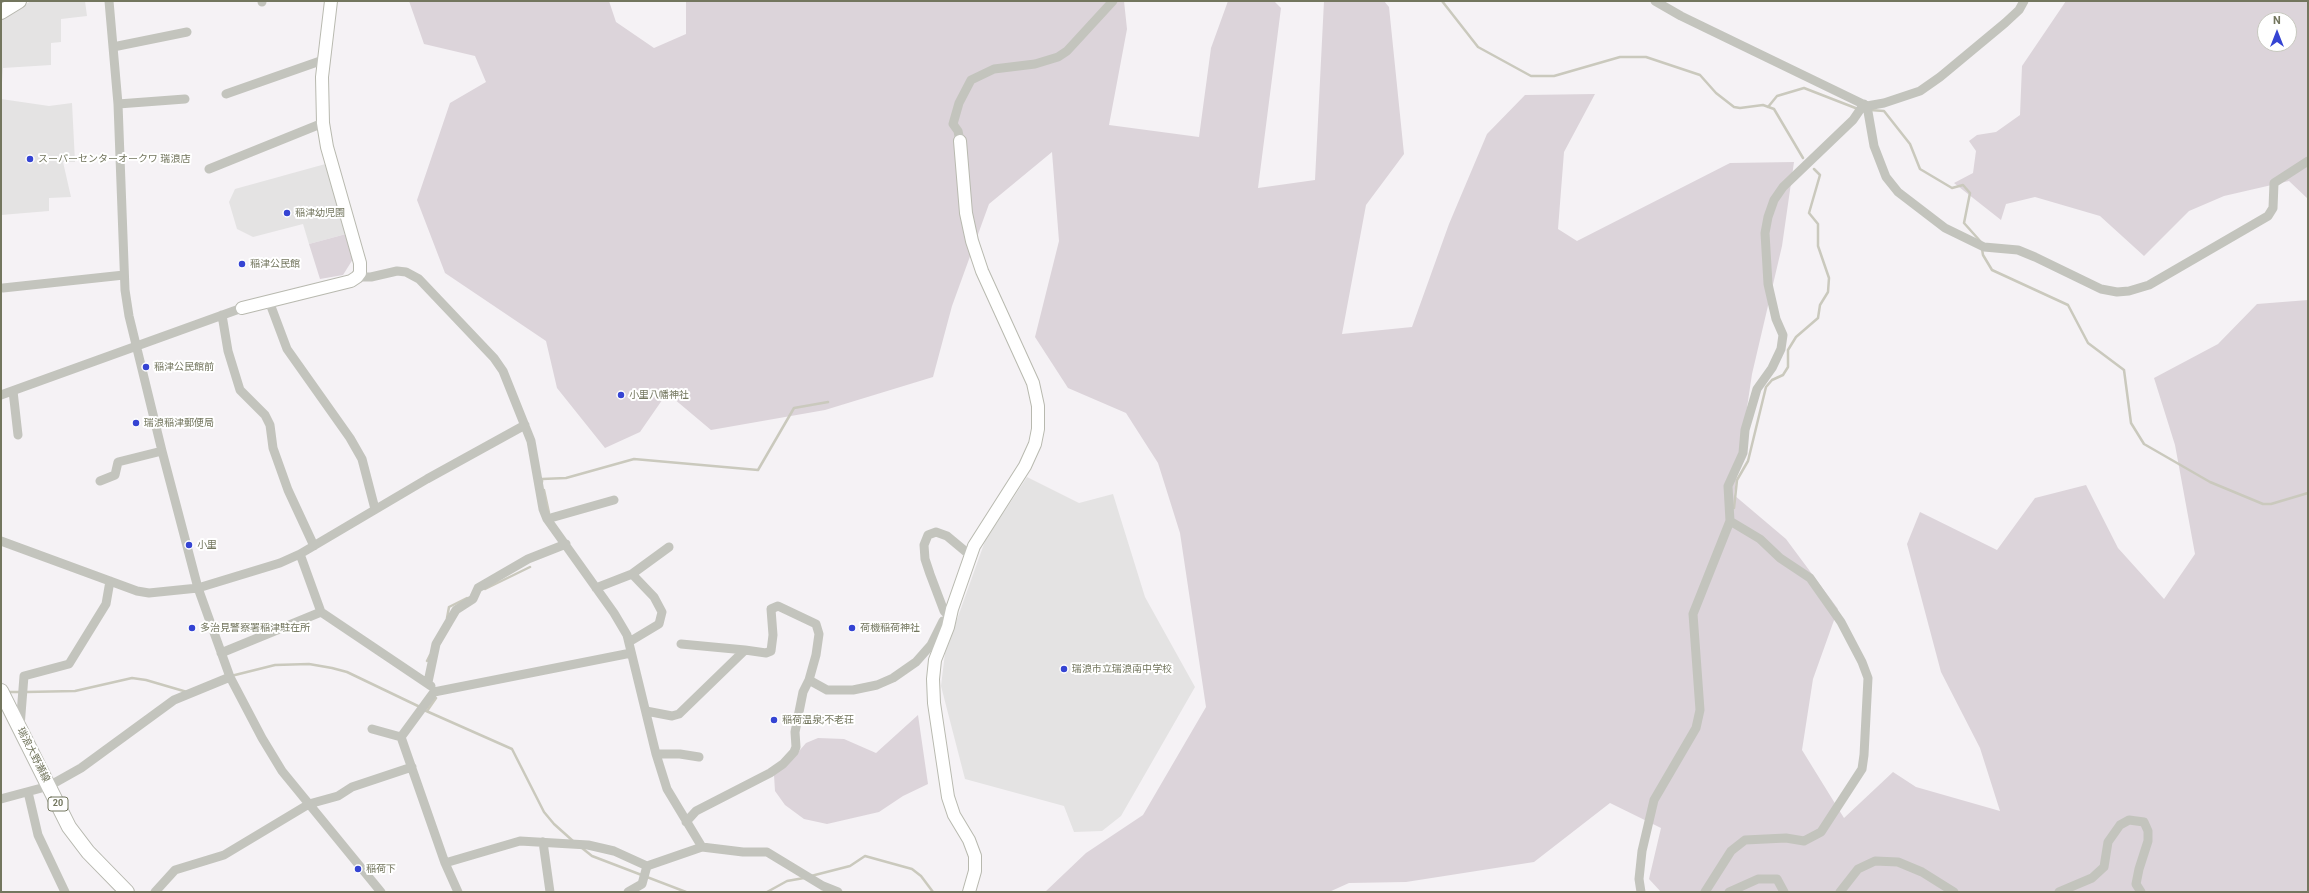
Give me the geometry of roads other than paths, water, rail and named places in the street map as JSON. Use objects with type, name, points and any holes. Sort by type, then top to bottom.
[{"type":"main road","points":[[1,12],[19,1]]},
{"type":"main road","name":"瑞浪大野瀬線","points":[[4,697],[70,827],[88,852],[127,892]]},
{"type":"street","points":[[109,1],[118,104],[124,275],[129,316],[162,451],[198,588],[220,653],[229,673],[282,771],[380,892]]},
{"type":"street","points":[[331,1],[323,60],[323,123],[327,147],[360,263],[357,277]]},
{"type":"street","points":[[969,892],[975,871],[975,856],[969,840],[954,814],[948,797],[934,702],[933,679],[935,660],[971,556],[983,529],[1025,466],[1035,444],[1038,429],[1038,406],[1033,383],[982,271],[972,241],[966,213],[960,141],[953,124],[959,103],[971,80],[994,69],[1035,64],[1058,57],[1067,51],[1113,1]]},
{"type":"street","points":[[1655,1],[1681,16],[1866,105],[1884,103],[1920,91],[1940,77],[2005,23],[2019,10],[2024,1]]},
{"type":"street","points":[[113,47],[187,32]]},
{"type":"street","points":[[226,94],[323,60]]},
{"type":"street","points":[[118,104],[185,99]]},
{"type":"street","points":[[1866,105],[1874,146],[1886,177],[1898,192],[1945,228],[1980,246],[2018,250],[2060,268],[2101,289],[2117,292],[2129,291],[2149,285],[2268,216],[2273,208],[2274,182],[2308,161]]},
{"type":"street","points":[[1641,892],[1639,878],[1642,851],[1654,800],[1696,728],[1700,710],[1693,614],[1730,521],[1728,486],[1743,454],[1745,430],[1757,389],[1772,368],[1781,349],[1783,335],[1776,319],[1768,284],[1765,233],[1768,217],[1774,200],[1783,187],[1853,120],[1866,105]]},
{"type":"street","points":[[209,169],[323,123]]},
{"type":"street","points":[[1,395],[242,308],[350,281],[357,277],[371,277],[397,271],[406,272],[419,279],[494,358],[503,371],[531,441],[543,509],[547,519],[566,544],[624,630],[629,642],[656,754],[667,790],[702,847]]},
{"type":"street","points":[[3,288],[124,275]]},
{"type":"street","points":[[270,301],[287,349],[350,438],[362,459],[375,509]]},
{"type":"street","points":[[222,315],[228,351],[240,390],[265,415],[270,425],[273,448],[288,490],[314,546]]},
{"type":"street","points":[[13,391],[18,435]]},
{"type":"street","points":[[1,540],[110,581],[149,593],[198,588],[280,563],[300,554],[375,509],[525,425]]},
{"type":"street","points":[[100,480],[115,475],[118,462],[162,451]]},
{"type":"street","points":[[547,519],[614,500]]},
{"type":"street","points":[[1705,892],[1731,851],[1745,840],[1786,838],[1804,841],[1821,832],[1862,768],[1864,755],[1868,678],[1841,622],[1810,578],[1780,558],[1760,539],[1730,521]]},
{"type":"street","points":[[950,619],[944,612],[930,574],[925,559],[924,545],[928,535],[936,532],[947,536],[971,556]]},
{"type":"street","points":[[428,682],[436,644],[456,610],[473,599],[478,588],[528,559],[566,544]]},
{"type":"street","points":[[596,588],[632,574],[669,547]]},
{"type":"street","points":[[300,554],[321,612],[428,682],[434,692]]},
{"type":"street","points":[[629,642],[659,624],[662,612],[654,598],[632,574]]},
{"type":"street","points":[[20,728],[24,676],[69,664],[106,604],[110,581]]},
{"type":"street","points":[[681,644],[766,653],[771,651],[774,635],[771,609],[778,606],[816,624],[819,634],[809,680],[803,692],[795,732],[796,747],[794,752],[770,773],[696,811],[686,822]]},
{"type":"street","points":[[220,653],[321,612]]},
{"type":"street","points":[[809,680],[827,690],[853,690],[877,685],[893,678],[916,662],[931,645],[943,621],[950,619]]},
{"type":"street","points":[[646,711],[672,716],[679,714],[745,650]]},
{"type":"street","points":[[401,737],[434,692],[631,653]]},
{"type":"street","points":[[1,799],[49,786],[81,768],[174,700],[210,685],[229,673]]},
{"type":"street","points":[[372,729],[401,737]]},
{"type":"street","points":[[401,737],[445,863],[458,892]]},
{"type":"street","points":[[656,754],[680,754],[699,757]]},
{"type":"street","points":[[155,892],[175,870],[224,855],[309,804],[338,796],[352,788],[412,767]]},
{"type":"street","points":[[28,792],[38,835],[65,892]]},
{"type":"street","points":[[2059,892],[2092,878],[2104,867],[2108,842],[2120,825],[2129,820],[2144,822],[2148,831],[2148,841],[2136,884],[2140,892]]},
{"type":"street","points":[[445,863],[520,841],[543,842],[569,846],[588,845],[614,852],[647,866],[702,847],[743,852],[767,852],[814,880],[838,892]]},
{"type":"street","points":[[543,842],[550,892]]},
{"type":"street","points":[[1840,892],[1858,869],[1875,861],[1898,862],[1922,872],[1954,892]]},
{"type":"street","points":[[635,890],[647,866]]},
{"type":"street","points":[[1729,892],[1758,879],[1777,879],[1784,892]]},
{"type":"waterway","points":[[1442,1],[1478,47],[1531,76],[1554,76],[1620,57],[1646,57],[1700,75],[1716,93],[1734,107],[1740,108],[1763,105],[1774,109],[1803,158]]},
{"type":"waterway","points":[[1768,107],[1777,96],[1804,88],[1858,109]]},
{"type":"waterway","points":[[1870,110],[1884,111],[1910,144],[1920,169],[1952,188],[1963,185],[1970,193],[1964,223],[1981,242]]},
{"type":"waterway","points":[[1734,508],[1737,480],[1748,461],[1766,387],[1772,380],[1783,375],[1788,367],[1788,350],[1796,337],[1818,318],[1820,305],[1828,292],[1829,278],[1818,246],[1818,224],[1809,213],[1820,175],[1814,169]]},
{"type":"waterway","points":[[1982,249],[1983,255],[1992,270],[2068,305],[2088,343],[2124,370],[2131,423],[2144,444],[2210,482],[2263,504],[2271,504],[2308,493]]},
{"type":"waterway","points":[[542,482],[542,479],[566,478],[634,459],[758,470],[794,408],[828,402]]},
{"type":"waterway","points":[[544,490],[549,513]]},
{"type":"waterway","points":[[485,589],[530,567]]},
{"type":"waterway","points":[[447,618],[449,607],[467,598]]},
{"type":"waterway","points":[[427,661],[430,655]]},
{"type":"waterway","points":[[231,676],[275,665],[309,664],[347,672],[420,707]]},
{"type":"waterway","points":[[26,692],[75,691],[132,678],[146,680],[187,692]]},
{"type":"waterway","points":[[8,692],[21,692]]},
{"type":"waterway","points":[[427,711],[436,698]]},
{"type":"waterway","points":[[424,710],[512,749],[544,812],[554,824],[573,841]]},
{"type":"waterway","points":[[582,848],[592,856],[686,892]]},
{"type":"waterway","points":[[811,876],[850,866],[865,856],[912,869],[921,876],[933,892]]},
{"type":"waterway","points":[[767,892],[787,881],[804,878]]},
{"type":"place","name":"スーパーセンターオークワ 瑞浪店","points":[[30,159]]},
{"type":"place","name":"稲津幼児園","points":[[287,213]]},
{"type":"place","name":"稲津公民館","points":[[242,264]]},
{"type":"place","name":"稲津公民館前","points":[[146,367]]},
{"type":"place","name":"小里八幡神社","points":[[621,395]]},
{"type":"place","name":"瑞浪稲津郵便局","points":[[136,423]]},
{"type":"place","name":"小里","points":[[189,545]]},
{"type":"place","name":"多治見警察署稲津駐在所","points":[[192,628]]},
{"type":"place","name":"荷機稲荷神社","points":[[852,628]]},
{"type":"place","name":"瑞浪市立瑞浪南中学校","points":[[1064,669]]},
{"type":"place","name":"稲荷温泉;不老荘","points":[[774,720]]},
{"type":"place","name":"稲荷下","points":[[358,869]]}]
